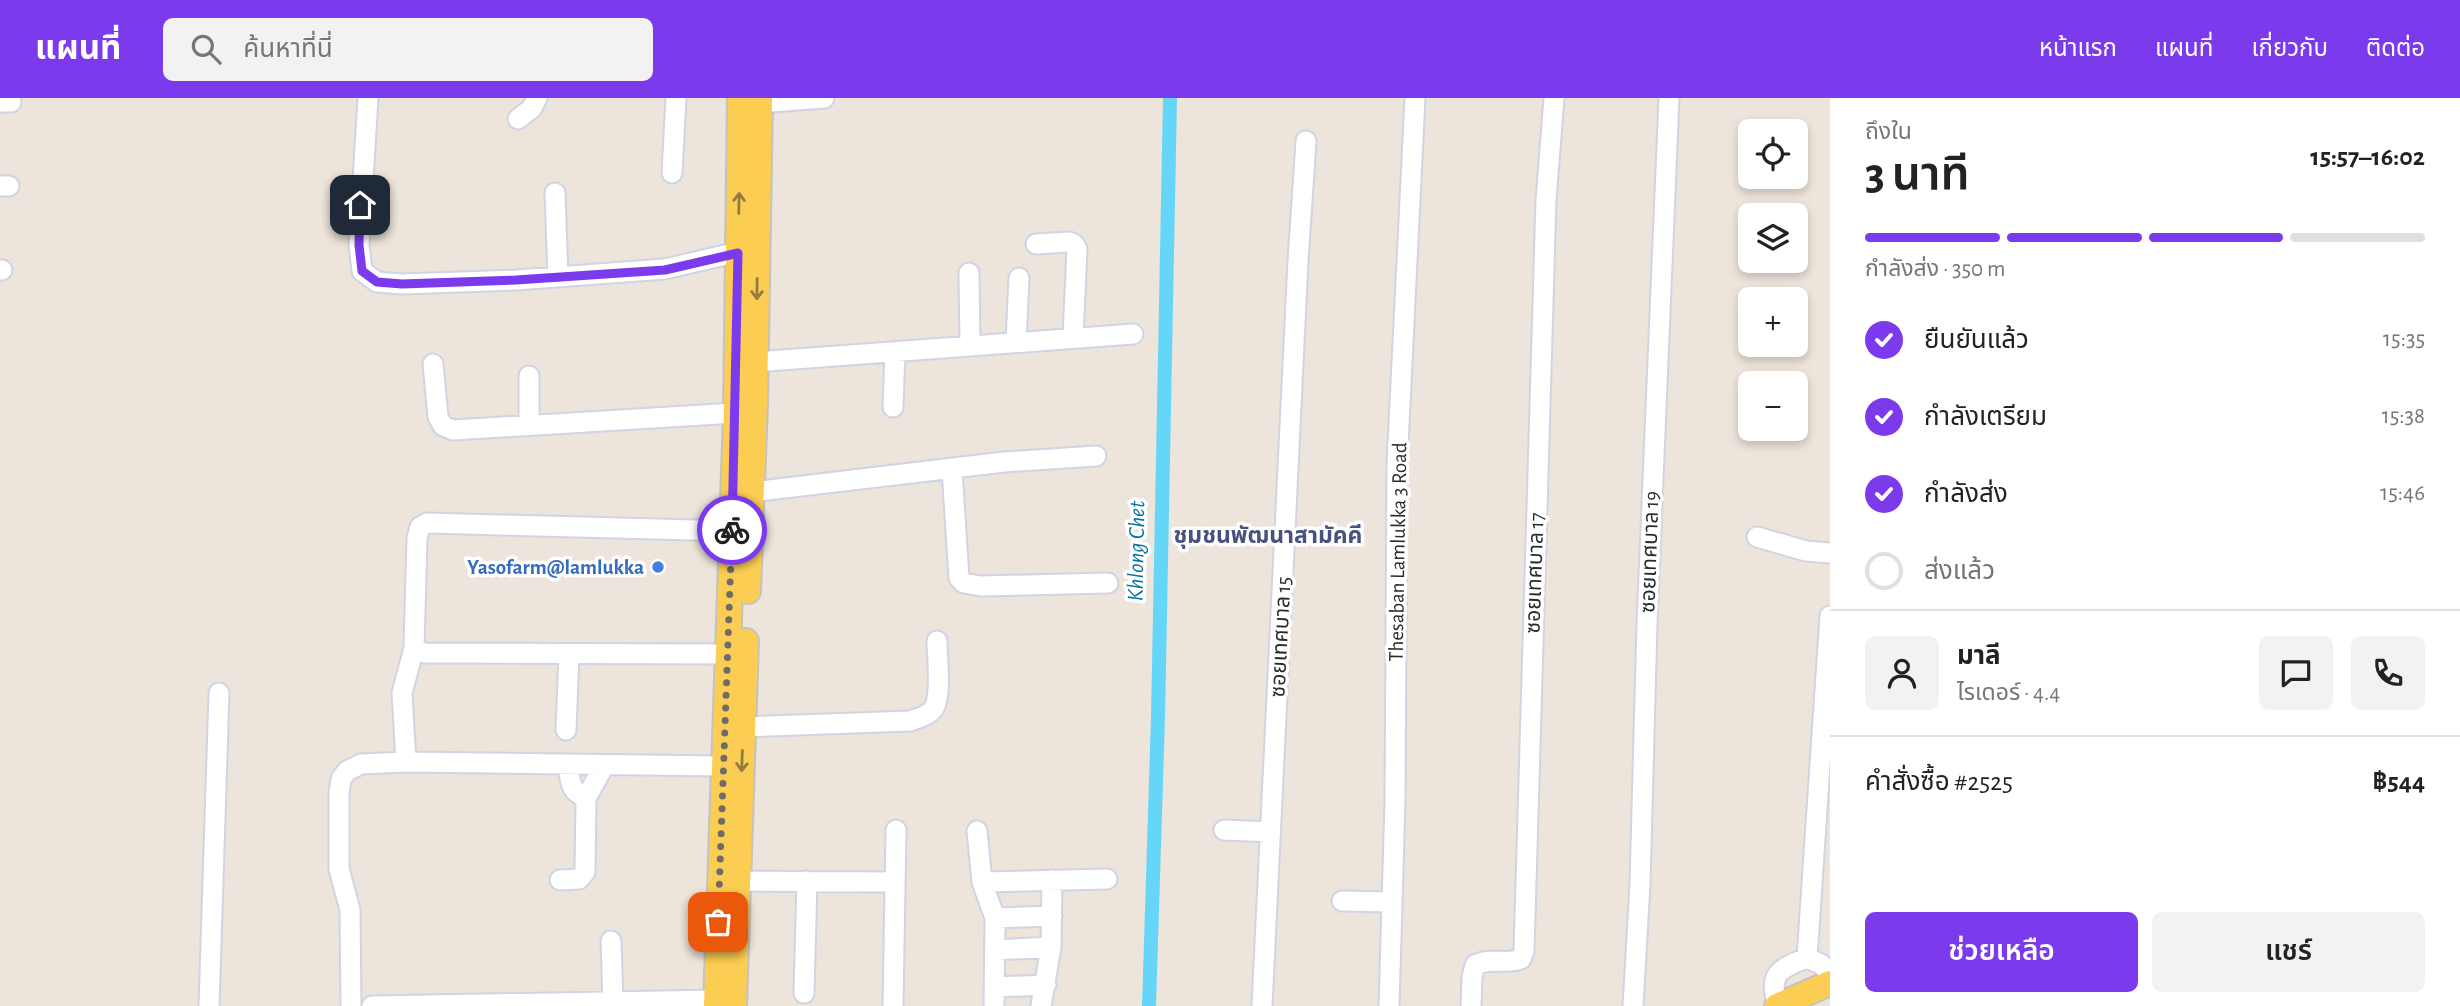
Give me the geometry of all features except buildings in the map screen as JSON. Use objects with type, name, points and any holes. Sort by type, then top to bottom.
[{"type":"main road","points":[[722,1004],[722,766],[729,654],[738,253],[753,100]]},
{"type":"main road","points":[[722,1004],[738,881],[755,362],[753,100]]},
{"type":"main road","points":[[1777,1006],[1830,983]]},
{"type":"street","points":[[368,98],[359,245],[362,271],[377,282],[402,284],[665,270],[738,253]]},
{"type":"street","points":[[518,119],[532,108],[537,98]]},
{"type":"street","points":[[672,173],[676,98]]},
{"type":"street","points":[[753,100],[824,98]]},
{"type":"street","name":"Thesaban Lamlukka 3 Road","points":[[1389,1006],[1396,788],[1397,466],[1415,98]]},
{"type":"street","name":"ซอยเทศบาล 17","points":[[1471,1006],[1475,965],[1481,962],[1515,961],[1521,959],[1524,951],[1546,214],[1554,98]]},
{"type":"street","name":"ซอยเทศบาล 19","points":[[1633,1006],[1670,98]]},
{"type":"street","name":"ซอยเทศบาล 15","points":[[1262,1006],[1306,141]]},
{"type":"street","points":[[555,193],[558,277]]},
{"type":"street","points":[[1036,244],[1069,243],[1074,244],[1077,249],[1073,338]]},
{"type":"street","points":[[970,273],[970,346]]},
{"type":"street","points":[[1016,342],[1019,278]]},
{"type":"street","points":[[755,362],[1133,334]]},
{"type":"street","points":[[893,407],[895,352]]},
{"type":"street","points":[[433,364],[438,417],[443,426],[453,430],[736,413]]},
{"type":"street","points":[[529,376],[529,425]]},
{"type":"street","points":[[751,492],[1004,462],[1096,456]]},
{"type":"street","points":[[952,469],[958,578],[964,583],[981,586],[1108,583]]},
{"type":"street","points":[[406,762],[402,693],[414,648],[417,538],[420,527],[427,523],[732,531]]},
{"type":"street","points":[[1757,537],[1806,551],[1830,553]]},
{"type":"street","points":[[1807,958],[1830,616]]},
{"type":"street","points":[[743,727],[910,721],[925,715],[934,709],[937,694],[937,641]]},
{"type":"street","points":[[414,648],[424,653],[729,654]]},
{"type":"street","points":[[566,730],[569,654]]},
{"type":"street","points":[[209,1006],[219,693]]},
{"type":"street","points":[[351,1006],[350,909],[339,869],[339,793],[341,779],[346,771],[361,764],[406,762],[722,766]]},
{"type":"street","points":[[568,766],[571,786],[575,793],[586,798]]},
{"type":"street","points":[[560,880],[579,879],[585,872],[586,798],[604,766]]},
{"type":"street","points":[[893,1006],[896,830]]},
{"type":"street","points":[[1224,830],[1271,832]]},
{"type":"street","points":[[977,831],[982,882],[995,918],[995,997],[1046,985]]},
{"type":"street","points":[[982,882],[1107,879]]},
{"type":"street","points":[[1041,1006],[1051,947],[1052,880]]},
{"type":"street","points":[[738,881],[895,882]]},
{"type":"street","points":[[804,993],[807,881]]},
{"type":"street","points":[[1342,901],[1392,902]]},
{"type":"street","points":[[995,918],[1052,916]]},
{"type":"street","points":[[611,941],[613,1002]]},
{"type":"street","points":[[995,950],[1051,947]]},
{"type":"street","points":[[1777,1006],[1774,981],[1779,972],[1807,958],[1821,964],[1830,974]]},
{"type":"street","points":[[372,1006],[613,1002],[722,1004]]},
{"type":"waterway","name":"Khlong Chet","points":[[1149,1006],[1158,717],[1170,98]]},
{"type":"way so far","points":[[718,922],[732,530]]},
{"type":"place","name":"Yasofarm@lamlukka","points":[[658,567]]},
{"type":"district","name":"ชุมชนพัฒนาสามัคคี","points":[[1268,536]]},
{"type":"route","points":[[360,205],[359,245],[362,271],[377,282],[402,284],[516,280],[665,270],[738,253],[732,530]]}]
